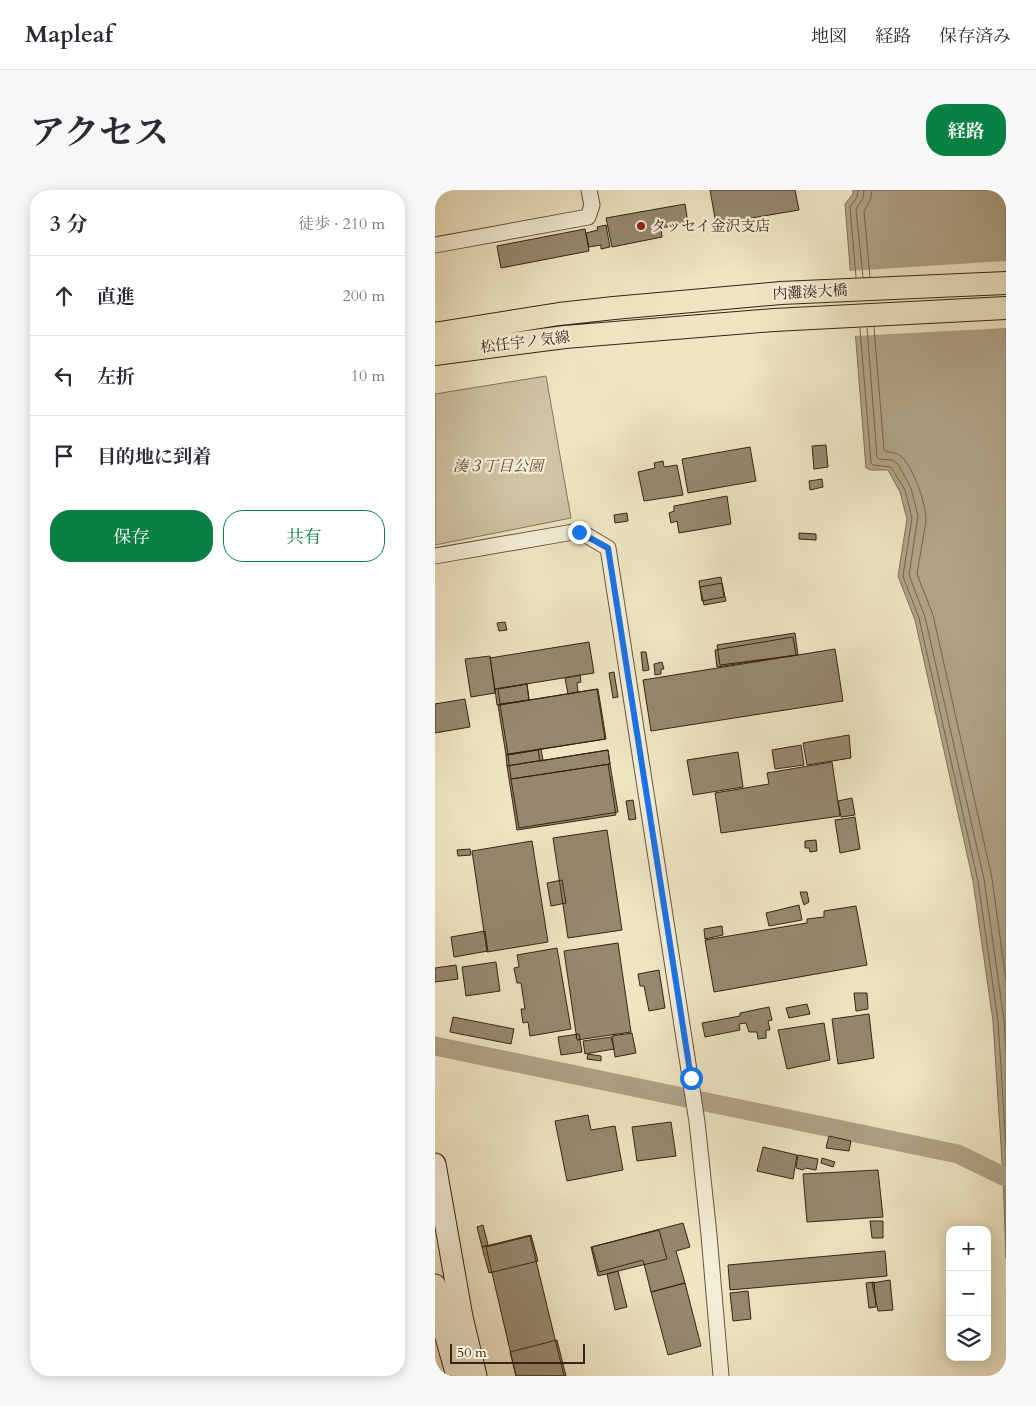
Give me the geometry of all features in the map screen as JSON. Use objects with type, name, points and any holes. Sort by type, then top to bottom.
[{"type":"main road","name":"内灘湊大橋","points":[[613,308],[781,293],[1006,283]]},
{"type":"main road","name":"松任宇ノ気線","points":[[435,334],[559,314],[613,308]]},
{"type":"main road","name":"内灘湊大橋","points":[[616,334],[774,320],[1006,308]]},
{"type":"main road","name":"松任宇ノ気線","points":[[435,354],[565,337],[616,334]]},
{"type":"street","points":[[435,245],[588,217],[592,205],[589,190]]},
{"type":"street","points":[[435,556],[579,532],[608,548],[691,1078],[708,1226],[721,1376]]},
{"type":"street","points":[[435,1164],[462,1317],[476,1376]]},
{"type":"street","points":[[435,1285],[444,1330],[457,1376]]},
{"type":"green space","name":"湊３丁目公園","points":[[546,376],[571,518],[435,545],[435,394]]},
{"type":"water","points":[[853,190],[1006,190],[1006,1258],[993,1021],[973,881],[915,620],[898,576],[907,519],[900,492],[888,470],[871,470],[866,468],[845,204],[853,194]]},
{"type":"pier","points":[[1006,261],[1006,328],[854,336],[848,271]]},
{"type":"building","points":[[710,190],[795,190],[799,210],[716,224]]},
{"type":"building","name":"タッセイ金沢支店","points":[[685,204],[688,223],[661,228],[662,237],[612,247],[606,218]]},
{"type":"building","points":[[606,225],[610,247],[601,249],[601,245],[589,247],[586,233],[598,230],[597,227]]},
{"type":"building","points":[[585,229],[589,251],[501,268],[497,246]]},
{"type":"building","points":[[826,445],[828,467],[814,469],[812,446]]},
{"type":"building","points":[[750,447],[756,481],[688,493],[682,459]]},
{"type":"building","points":[[663,461],[664,467],[677,465],[683,495],[644,501],[638,472],[655,468],[654,463]]},
{"type":"building","points":[[822,479],[823,487],[810,490],[809,481]]},
{"type":"building","points":[[727,496],[731,524],[679,533],[677,521],[671,523],[669,513],[674,511],[674,506]]},
{"type":"building","points":[[627,513],[628,521],[615,523],[614,515]]},
{"type":"building","points":[[799,533],[816,534],[816,540],[799,539]]},
{"type":"building","points":[[721,577],[724,597],[702,601],[699,581]]},
{"type":"building","points":[[722,583],[726,601],[704,605],[700,587]]},
{"type":"building","points":[[505,622],[507,630],[499,631],[497,623]]},
{"type":"building","points":[[795,633],[798,655],[720,665],[717,645]]},
{"type":"building","points":[[793,637],[796,655],[717,667],[715,650]]},
{"type":"building","points":[[589,642],[594,673],[495,689],[490,658]]},
{"type":"building","points":[[835,649],[843,701],[651,731],[643,680]]},
{"type":"building","points":[[641,652],[646,652],[649,670],[643,671]]},
{"type":"building","points":[[490,656],[495,693],[471,697],[465,659]]},
{"type":"building","points":[[662,662],[664,669],[661,669],[661,674],[655,675],[654,664]]},
{"type":"building","points":[[614,672],[618,697],[613,698],[609,673]]},
{"type":"building","points":[[580,675],[581,682],[577,683],[578,692],[568,694],[565,678]]},
{"type":"building","points":[[527,684],[529,700],[497,705],[495,689]]},
{"type":"building","points":[[527,684],[529,700],[500,704],[498,689]]},
{"type":"building","points":[[597,689],[605,739],[506,755],[498,705]]},
{"type":"building","points":[[598,689],[606,739],[508,754],[500,705]]},
{"type":"building","points":[[465,699],[470,727],[435,733],[435,704]]},
{"type":"building","points":[[849,735],[851,758],[807,765],[803,743]]},
{"type":"building","points":[[801,745],[804,765],[775,769],[772,750]]},
{"type":"building","points":[[541,749],[543,760],[507,766],[506,755]]},
{"type":"building","points":[[538,750],[540,761],[608,750],[610,764],[511,779],[508,755]]},
{"type":"building","points":[[608,750],[610,764],[608,764],[616,815],[517,830],[507,766]]},
{"type":"building","points":[[738,752],[743,787],[693,795],[687,760]]},
{"type":"building","points":[[832,762],[840,816],[721,833],[715,793],[769,784],[767,773]]},
{"type":"building","points":[[610,764],[618,812],[519,828],[511,779]]},
{"type":"building","points":[[852,798],[855,815],[841,817],[838,801]]},
{"type":"building","points":[[633,800],[636,819],[629,820],[626,801]]},
{"type":"building","points":[[855,817],[860,849],[840,853],[835,820]]},
{"type":"building","points":[[607,830],[622,930],[568,938],[553,838]]},
{"type":"building","points":[[816,840],[817,851],[810,852],[809,848],[805,848],[805,841]]},
{"type":"building","points":[[532,841],[548,942],[487,952],[472,851]]},
{"type":"building","points":[[470,849],[471,855],[458,856],[457,850]]},
{"type":"building","points":[[562,880],[566,903],[551,906],[547,883]]},
{"type":"building","points":[[800,892],[807,892],[809,902],[804,905]]},
{"type":"building","points":[[799,905],[802,920],[769,926],[766,913]]},
{"type":"building","points":[[856,906],[867,965],[714,992],[705,940],[807,923],[807,919],[824,917],[824,911]]},
{"type":"building","points":[[722,926],[723,935],[705,939],[704,929]]},
{"type":"building","points":[[485,931],[488,951],[454,957],[451,937]]},
{"type":"building","points":[[618,943],[631,1032],[577,1040],[564,951]]},
{"type":"building","points":[[557,948],[571,1029],[530,1036],[528,1022],[523,1023],[521,1009],[525,1009],[521,983],[517,983],[514,968],[519,967],[517,955]]},
{"type":"building","points":[[496,962],[500,991],[466,996],[462,967]]},
{"type":"building","points":[[456,965],[458,979],[435,982],[435,968]]},
{"type":"building","points":[[659,970],[665,1008],[649,1011],[644,986],[640,986],[638,974]]},
{"type":"building","points":[[854,993],[867,993],[868,1009],[856,1011]]},
{"type":"building","points":[[807,1004],[810,1014],[789,1018],[786,1008]]},
{"type":"building","points":[[769,1007],[772,1020],[768,1021],[770,1030],[766,1030],[766,1038],[758,1039],[757,1032],[749,1032],[746,1023],[739,1024],[740,1030],[705,1037],[702,1023],[740,1016],[740,1013]]},
{"type":"building","points":[[869,1014],[874,1058],[838,1064],[832,1019]]},
{"type":"building","points":[[453,1017],[514,1029],[511,1044],[450,1032]]},
{"type":"building","points":[[824,1023],[830,1060],[787,1069],[778,1030]]},
{"type":"building","points":[[632,1033],[636,1053],[615,1057],[612,1036]]},
{"type":"building","points":[[579,1034],[582,1052],[561,1055],[558,1037]]},
{"type":"building","points":[[611,1037],[614,1049],[585,1054],[583,1041]]},
{"type":"building","points":[[588,1054],[601,1056],[601,1061],[587,1059]]},
{"type":"building","points":[[588,1115],[591,1130],[615,1126],[623,1170],[567,1181],[555,1121]]},
{"type":"building","points":[[671,1122],[676,1156],[637,1161],[632,1127]]},
{"type":"building","points":[[829,1136],[851,1141],[849,1151],[826,1148]]},
{"type":"building","points":[[763,1147],[797,1155],[793,1179],[757,1171]]},
{"type":"building","points":[[798,1155],[818,1159],[816,1170],[796,1168]]},
{"type":"building","points":[[822,1158],[835,1162],[833,1167],[821,1163]]},
{"type":"building","points":[[878,1170],[883,1217],[807,1222],[803,1174]]},
{"type":"building","points":[[870,1221],[883,1221],[883,1238],[872,1238]]},
{"type":"building","points":[[683,1223],[690,1247],[676,1251],[685,1283],[651,1292],[643,1260],[599,1272],[592,1247]]},
{"type":"building","points":[[483,1225],[488,1245],[482,1247],[477,1227]]},
{"type":"building","points":[[659,1230],[667,1259],[598,1276],[591,1247]]},
{"type":"building","points":[[531,1235],[538,1261],[489,1273],[482,1247]]},
{"type":"building","points":[[530,1236],[564,1376],[516,1376],[486,1247]]},
{"type":"building","points":[[885,1251],[887,1276],[730,1290],[728,1265]]},
{"type":"building","points":[[618,1271],[627,1307],[615,1310],[607,1274]]},
{"type":"building","points":[[890,1280],[893,1310],[878,1311],[872,1283]]},
{"type":"building","points":[[874,1282],[876,1307],[869,1308],[866,1283]]},
{"type":"building","points":[[685,1283],[701,1346],[668,1355],[651,1292]]},
{"type":"building","points":[[748,1291],[751,1319],[733,1321],[730,1293]]},
{"type":"building","points":[[557,1340],[566,1376],[516,1376],[510,1352]]},
{"type":"waterway","points":[[435,1046],[958,1154],[1003,1176]]},
{"type":"place","name":"タッセイ金沢支店","points":[[641,226]]},
{"type":"route","points":[[579,532],[608,548],[691,1078]]}]
